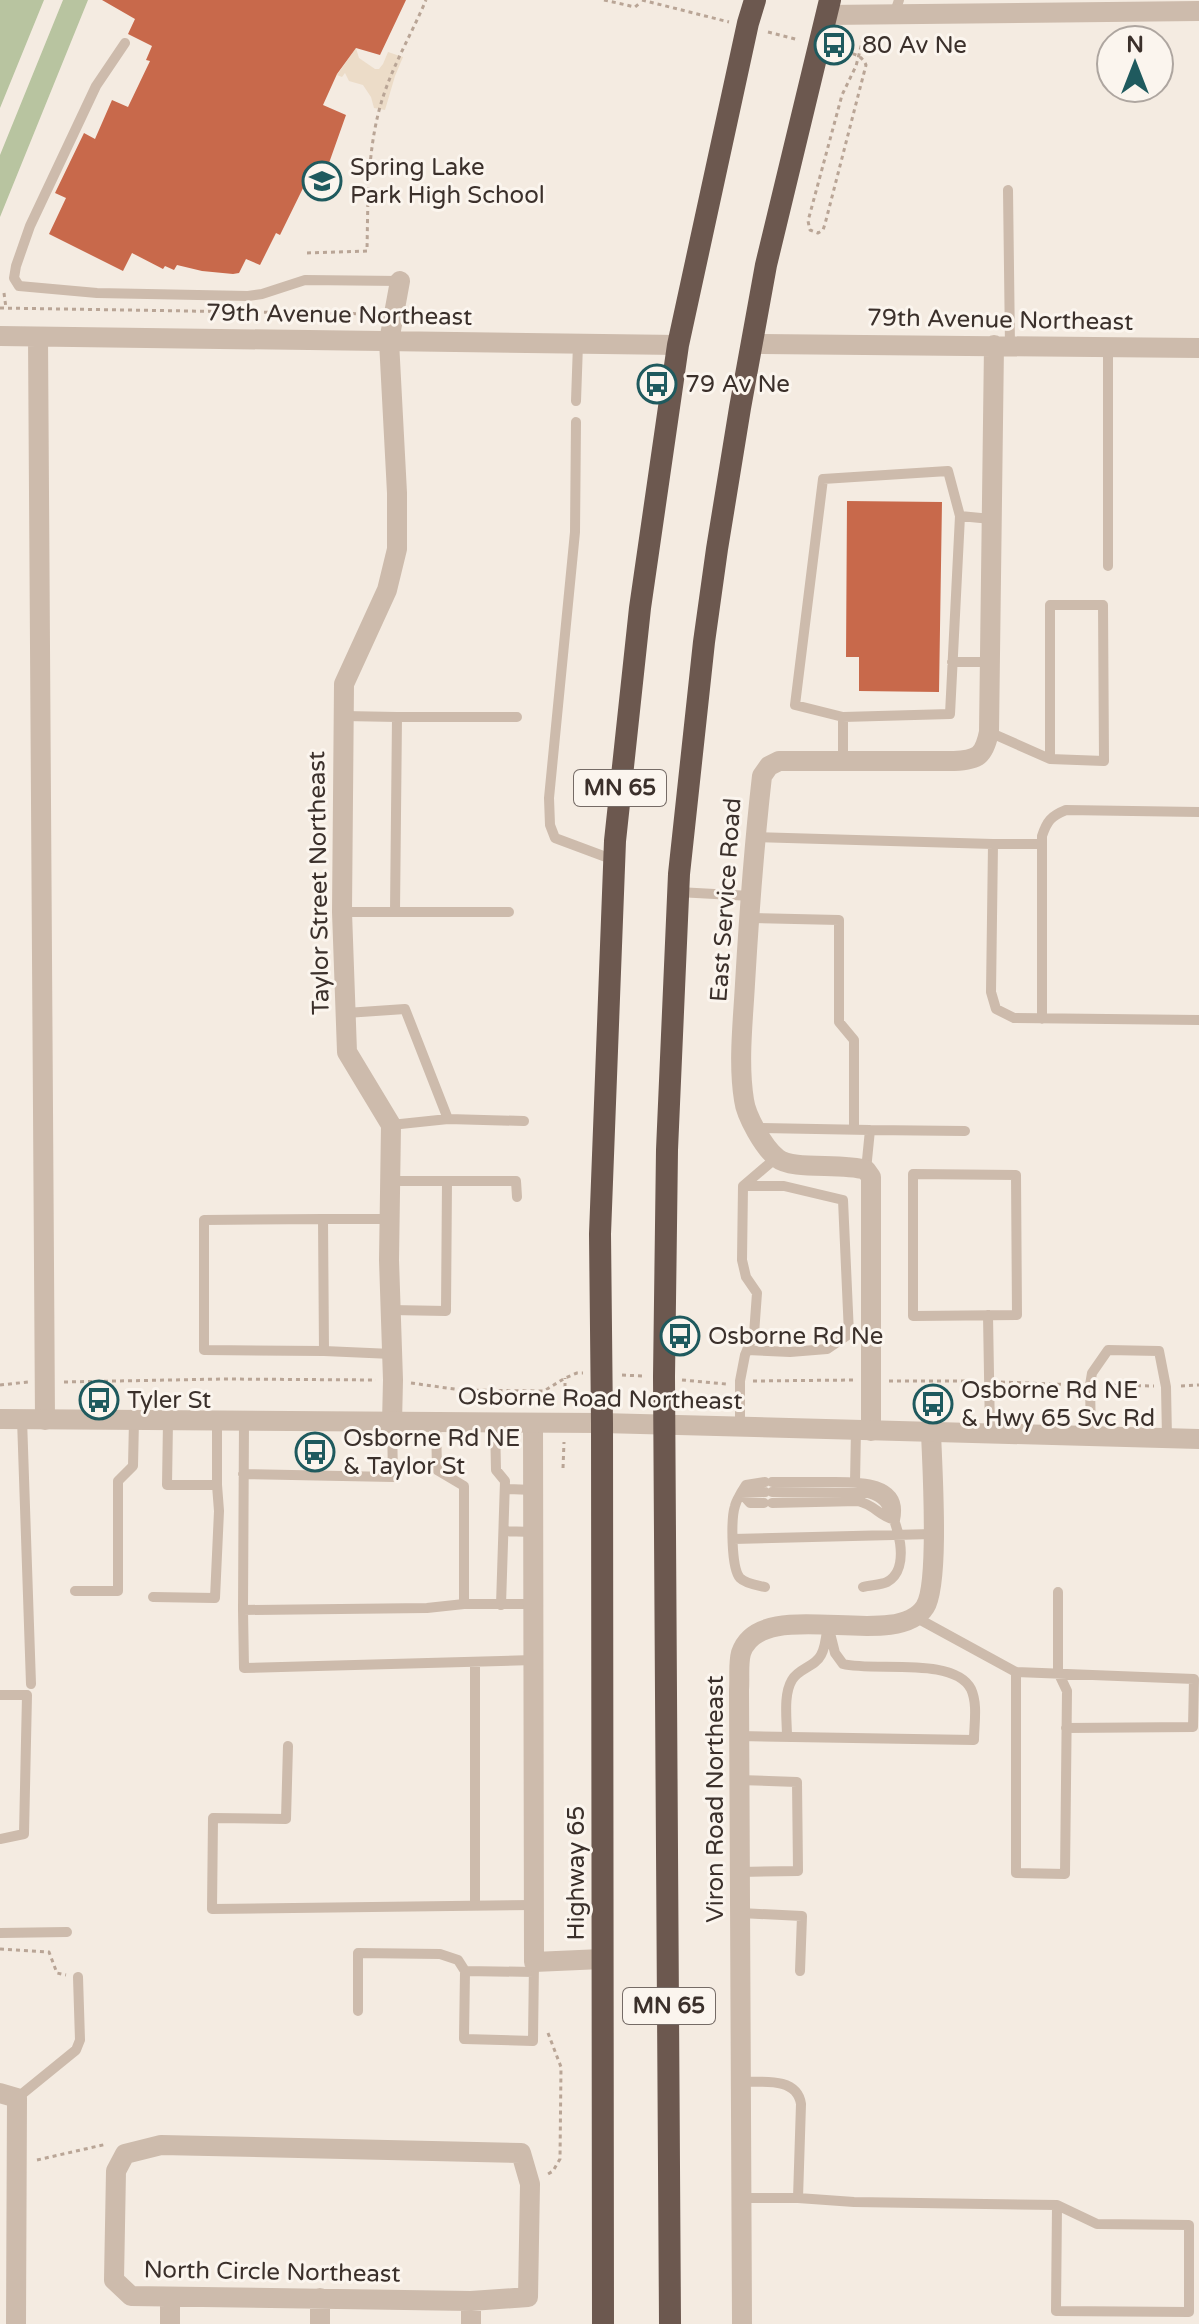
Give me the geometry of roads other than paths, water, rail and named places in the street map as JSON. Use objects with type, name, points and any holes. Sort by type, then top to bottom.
[{"type":"highway","name":"MN 65","points":[[602,1423],[600,1234],[614,860],[640,608],[678,345],[755,0]]},
{"type":"highway","name":"MN 65","points":[[670,2324],[664,1425],[667,1150],[678,892],[704,642],[717,549],[766,265],[828,8]]},
{"type":"highway","name":"Highway 65","points":[[602,1423],[603,2324]]},
{"type":"street","points":[[828,8],[1199,11]]},
{"type":"street","name":"Taylor Street Northeast","points":[[391,1125],[347,1052],[342,912],[344,684],[387,590],[397,549],[389,341],[400,281]]},
{"type":"street","name":"79th Avenue Northeast","points":[[0,336],[678,345]]},
{"type":"street","points":[[38,337],[45,1420]]},
{"type":"street","name":"79th Avenue Northeast","points":[[752,344],[1199,348]]},
{"type":"street","points":[[989,732],[991,519],[1002,346]]},
{"type":"street","name":"East Service Road","points":[[776,1158],[755,1128],[744,1104],[742,1088],[749,918],[762,776],[769,766],[779,761],[971,760],[982,753],[989,732]]},
{"type":"street","points":[[391,1125],[392,1423]]},
{"type":"street","points":[[776,1158],[790,1165],[851,1165],[866,1170],[871,1177],[872,1302],[864,1430]]},
{"type":"street","name":"Osborne Road Northeast","points":[[0,1419],[602,1423],[1199,1439]]},
{"type":"street","points":[[533,1423],[534,1967],[602,1959]]},
{"type":"street","points":[[917,1618],[932,1589],[931,1432]]},
{"type":"street","name":"Viron Road Northeast","points":[[742,2324],[739,1690],[742,1652],[749,1641],[766,1628],[789,1624],[893,1625],[917,1618]]},
{"type":"street","points":[[8,2095],[16,2165],[16,2324]]},
{"type":"street","name":"North Circle Northeast","points":[[161,2145],[521,2153],[530,2184],[528,2297],[471,2301],[131,2296],[114,2280],[116,2171],[125,2154],[161,2145]]},
{"type":"street","points":[[170,2298],[170,2324]]},
{"type":"street","points":[[320,2298],[320,2324]]},
{"type":"street","points":[[471,2301],[471,2324]]},
{"type":"lane","points":[[125,43],[96,86],[30,226],[16,266],[14,278],[19,286],[97,293],[248,296],[305,280],[400,281]]},
{"type":"lane","points":[[1002,346],[1008,190]]},
{"type":"lane","points":[[576,401],[578,344]]},
{"type":"lane","points":[[1108,347],[1108,566]]},
{"type":"lane","points":[[576,422],[575,532],[549,798],[550,825],[555,838],[614,860]]},
{"type":"lane","points":[[948,471],[960,516],[950,714],[843,717],[795,705],[823,479],[948,471]]},
{"type":"lane","points":[[960,516],[991,519]]},
{"type":"lane","points":[[989,732],[1050,759],[1104,761],[1103,605],[1050,605],[1050,759]]},
{"type":"lane","points":[[952,662],[990,662]]},
{"type":"lane","points":[[344,716],[517,717]]},
{"type":"lane","points":[[395,912],[397,717]]},
{"type":"lane","points":[[843,717],[843,761]]},
{"type":"lane","points":[[1042,1019],[1042,836],[1052,815],[1066,810],[1199,812]]},
{"type":"lane","points":[[755,837],[1042,844]]},
{"type":"lane","points":[[993,844],[991,992],[996,1009],[1014,1018],[1199,1020]]},
{"type":"lane","points":[[678,892],[751,896]]},
{"type":"lane","points":[[342,912],[509,912]]},
{"type":"lane","points":[[749,918],[839,920],[839,1022],[854,1040],[854,1130]]},
{"type":"lane","points":[[346,1013],[405,1009],[448,1119]]},
{"type":"lane","points":[[391,1125],[448,1119],[524,1121]]},
{"type":"lane","points":[[755,1128],[965,1131]]},
{"type":"lane","points":[[866,1170],[870,1130]]},
{"type":"lane","points":[[740,1427],[740,1381],[754,1334],[757,1293],[746,1277],[742,1260],[743,1186],[776,1158]]},
{"type":"lane","points":[[913,1174],[1016,1175],[1017,1315],[988,1315],[913,1316],[913,1174]]},
{"type":"lane","points":[[390,1181],[516,1181],[517,1197]]},
{"type":"lane","points":[[391,1310],[446,1311],[447,1181]]},
{"type":"lane","points":[[743,1186],[784,1186],[843,1200],[849,1334],[827,1349],[790,1352],[747,1350]]},
{"type":"lane","points":[[323,1219],[324,1351]]},
{"type":"lane","points":[[390,1219],[204,1220],[204,1350],[392,1354]]},
{"type":"lane","points":[[846,1301],[872,1302]]},
{"type":"lane","points":[[988,1315],[990,1434]]},
{"type":"lane","points":[[1091,1436],[1092,1373],[1108,1350],[1159,1351],[1166,1387],[1167,1438]]},
{"type":"lane","points":[[22,1419],[31,1684]]},
{"type":"lane","points":[[75,1591],[118,1591],[118,1481],[133,1466],[134,1420]]},
{"type":"lane","points":[[168,1421],[167,1485],[217,1485]]},
{"type":"lane","points":[[153,1597],[215,1598],[219,1511],[217,1421]]},
{"type":"lane","points":[[244,1421],[244,1668],[533,1660]]},
{"type":"lane","points":[[243,1474],[393,1477],[392,1423]]},
{"type":"lane","points":[[436,1423],[437,1470],[464,1486],[464,1604]]},
{"type":"lane","points":[[495,1423],[496,1470],[505,1481],[501,1605]]},
{"type":"lane","points":[[855,1482],[864,1430]]},
{"type":"lane","points":[[768,1492],[855,1482],[872,1484],[884,1489],[893,1500],[897,1508],[895,1520]]},
{"type":"lane","points":[[505,1489],[533,1490]]},
{"type":"lane","points":[[765,1587],[747,1582],[735,1569],[734,1508],[741,1493],[868,1493],[878,1496],[895,1520],[901,1547],[899,1570],[886,1583],[863,1587]]},
{"type":"lane","points":[[504,1531],[533,1532]]},
{"type":"lane","points":[[733,1539],[933,1534]]},
{"type":"lane","points":[[1016,1672],[1016,1873],[1065,1874],[1067,1691],[1058,1672],[1058,1592]]},
{"type":"lane","points":[[243,1610],[533,1604]]},
{"type":"lane","points":[[917,1618],[1016,1672],[1194,1679],[1193,1727],[1066,1728]]},
{"type":"lane","points":[[787,1737],[791,1682],[823,1654],[828,1625]]},
{"type":"lane","points":[[828,1625],[835,1653],[841,1662]]},
{"type":"lane","points":[[475,1662],[475,1906]]},
{"type":"lane","points":[[739,1736],[974,1740],[974,1701],[970,1687],[959,1678],[933,1668],[816,1662]]},
{"type":"lane","points":[[0,1695],[27,1695],[24,1834],[0,1839]]},
{"type":"lane","points":[[288,1746],[286,1819],[213,1818],[212,1909],[534,1905]]},
{"type":"lane","points":[[739,1780],[797,1782],[798,1871],[740,1872]]},
{"type":"lane","points":[[741,1913],[802,1916],[800,1971]]},
{"type":"lane","points":[[0,1933],[67,1932]]},
{"type":"lane","points":[[358,2011],[358,1953],[440,1954],[458,1960],[465,1971],[464,2039],[533,2041],[534,1967],[465,1971]]},
{"type":"lane","points":[[8,2095],[76,2050],[80,2040],[78,1977]]},
{"type":"lane","points":[[742,2082],[776,2082],[790,2086],[800,2096],[798,2198]]},
{"type":"lane","points":[[742,2198],[1057,2205],[1097,2224],[1189,2225],[1189,2312],[1056,2311],[1057,2205]]},
{"type":"place","name":"80 Av Ne","points":[[834,45]]},
{"type":"place","name":"Spring Lake Park High School","points":[[322,181]]},
{"type":"place","name":"79 Av Ne","points":[[657,384]]},
{"type":"place","name":"Osborne Rd Ne","points":[[680,1336]]},
{"type":"place","name":"Tyler St","points":[[99,1400]]},
{"type":"place","name":"Osborne Rd NE & Hwy 65 Svc Rd","points":[[933,1404]]},
{"type":"place","name":"Osborne Rd NE & Taylor St","points":[[315,1452]]}]
